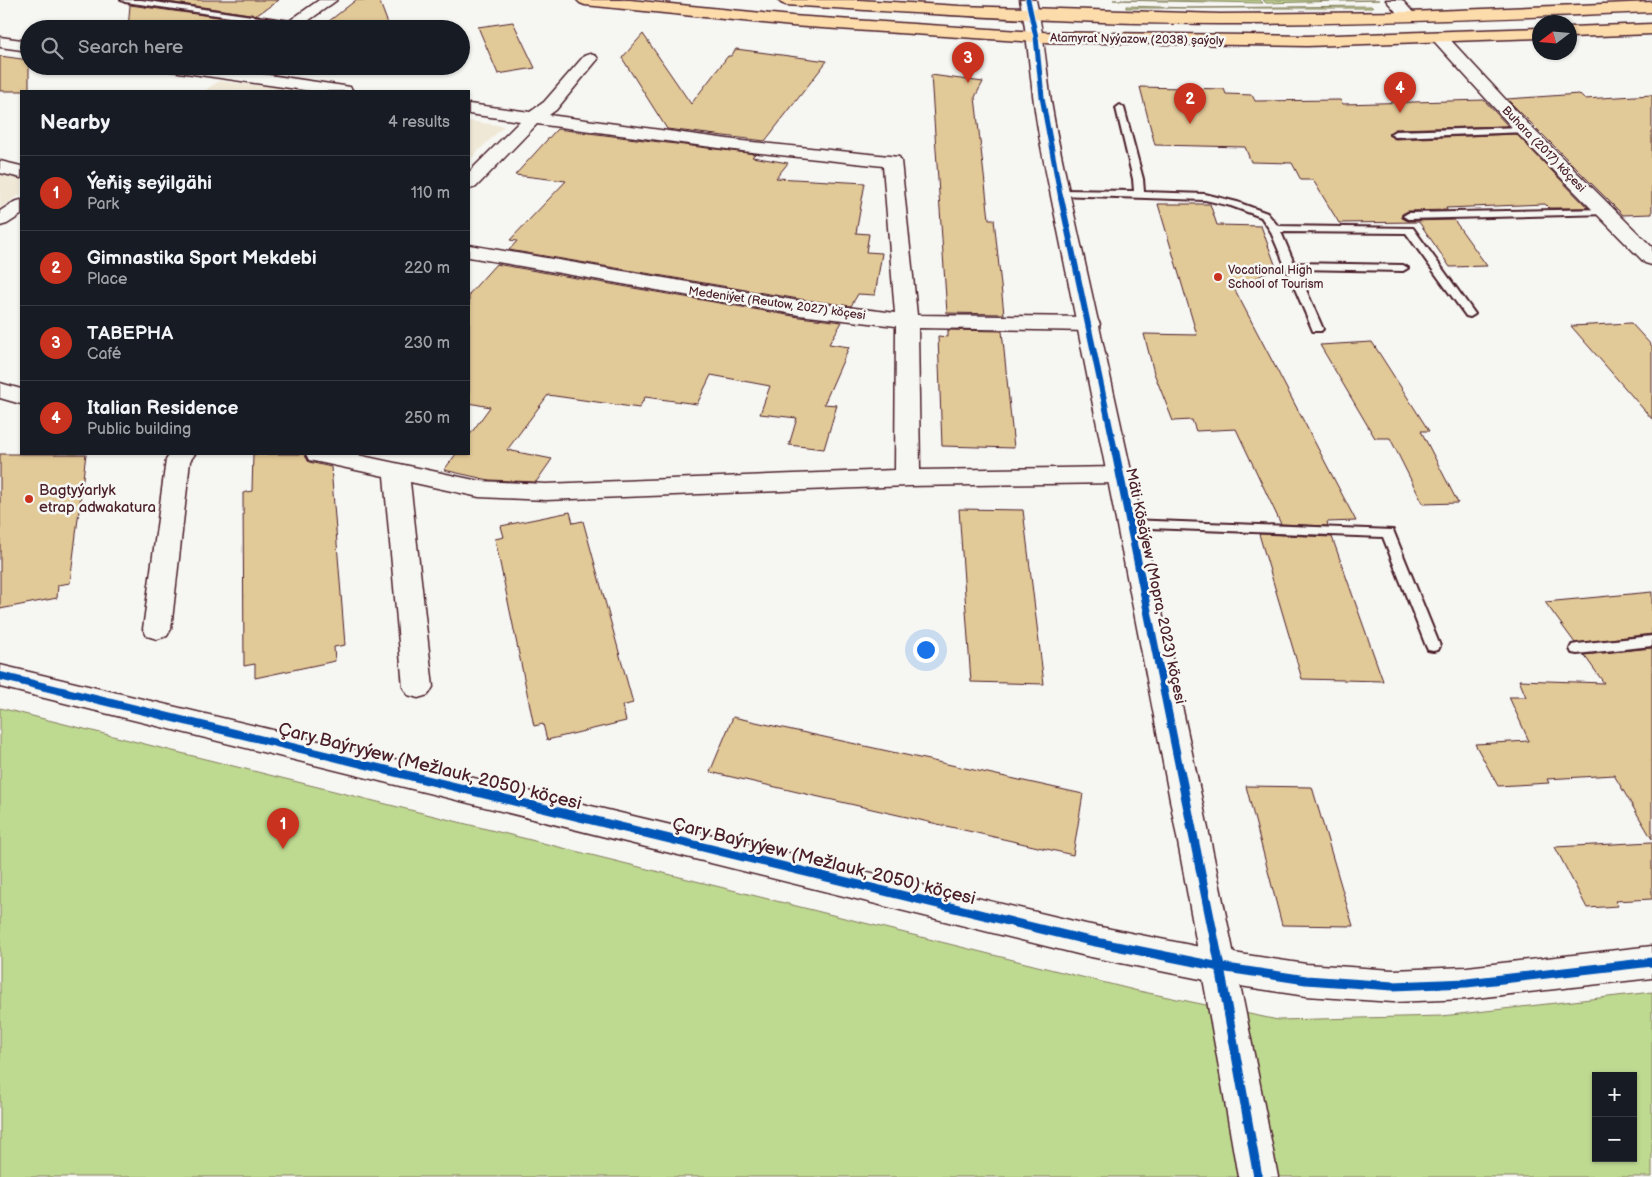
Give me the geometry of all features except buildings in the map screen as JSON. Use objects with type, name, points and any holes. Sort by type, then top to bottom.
[{"type":"main road","name":"Atamyrat Nyýazow (2038) şaýoly","points":[[585,0],[792,21],[1032,17],[1409,18],[1652,7]]},
{"type":"main road","name":"Atamyrat Nyýazow (2038) şaýoly","points":[[786,0],[1032,17],[1307,41],[1532,33]]},
{"type":"main road","points":[[1577,32],[1652,29]]},
{"type":"street","points":[[299,20],[329,0]]},
{"type":"street","points":[[1394,0],[1409,18]]},
{"type":"street","name":"Mäti Kösäýew (Mopra, 2023) köçesi","points":[[1032,17],[1042,97],[1060,193],[1220,967],[1258,1177]]},
{"type":"street","name":"Buhara (2017) köçesi","points":[[1439,37],[1524,130],[1652,258]]},
{"type":"street","points":[[0,42],[20,45]]},
{"type":"street","points":[[470,182],[532,119],[550,106],[590,59]]},
{"type":"street","points":[[200,87],[218,75]]},
{"type":"street","points":[[253,75],[338,90]]},
{"type":"street","points":[[470,110],[742,146],[892,161],[907,321],[908,478]]},
{"type":"street","points":[[0,168],[20,172]]},
{"type":"street","points":[[0,220],[20,207]]},
{"type":"street","name":"Medeniýet (Reutow, 2027) köçesi","points":[[470,251],[799,308],[907,321],[1088,324]]},
{"type":"street","points":[[157,629],[178,460],[182,455]]},
{"type":"street","points":[[323,455],[479,489],[546,492],[908,478],[1119,475]]},
{"type":"street","points":[[396,471],[418,687]]},
{"type":"street","name":"Çary Baýryýew (Mežlauk, 2050) köçesi","points":[[0,676],[1067,935],[1220,967],[1306,980],[1393,986],[1467,983],[1652,962]]},
{"type":"lane","points":[[125,0],[252,20]]},
{"type":"lane","points":[[1120,108],[1138,179],[1139,194]]},
{"type":"lane","points":[[1395,134],[1524,130]]},
{"type":"lane","points":[[1060,193],[1205,197],[1234,204],[1264,215],[1275,229],[1317,329]]},
{"type":"lane","points":[[1408,216],[1606,212]]},
{"type":"lane","points":[[1275,229],[1409,230],[1470,314]]},
{"type":"lane","points":[[1290,266],[1403,268]]},
{"type":"lane","points":[[1129,524],[1388,533],[1434,646]]},
{"type":"lane","points":[[1577,649],[1652,641]]},
{"type":"shaded area","points":[[219,81],[301,90],[206,90]]},
{"type":"shaded area","points":[[470,121],[504,126],[470,159]]},
{"type":"shaded area","points":[[0,173],[20,176],[20,195],[0,209]]},
{"type":"green space","points":[[1113,0],[1260,0],[1263,3]]},
{"type":"green space","points":[[1263,0],[1379,0],[1266,3]]},
{"type":"green space","points":[[1126,6],[1191,8],[1126,8]]},
{"type":"green space","points":[[1371,6],[1373,8],[1191,8]]},
{"type":"green space","points":[[0,708],[1134,990],[1278,1020],[1442,1016],[1652,992],[1652,1177],[0,1177]]},
{"type":"cycle path","points":[[1028,0],[1036,37],[1042,97],[1060,193],[1089,324],[1220,967],[1258,1177]]},
{"type":"cycle path","points":[[0,676],[1086,940],[1220,967],[1306,980],[1393,986],[1467,983],[1652,962]]},
{"type":"place","name":"ТАВЕРНА","points":[[968,83]]},
{"type":"place","name":"Italian Residence","points":[[1400,113]]},
{"type":"place","name":"Gimnastika Sport Mekdebi","points":[[1190,124]]},
{"type":"place","name":"Vocational High School of Tourism","points":[[1218,277]]},
{"type":"place","name":"Bagtyýarlyk etrap adwakatura","points":[[29,499]]},
{"type":"place","name":"Ýeňiş seýilgähi","points":[[283,849]]}]
